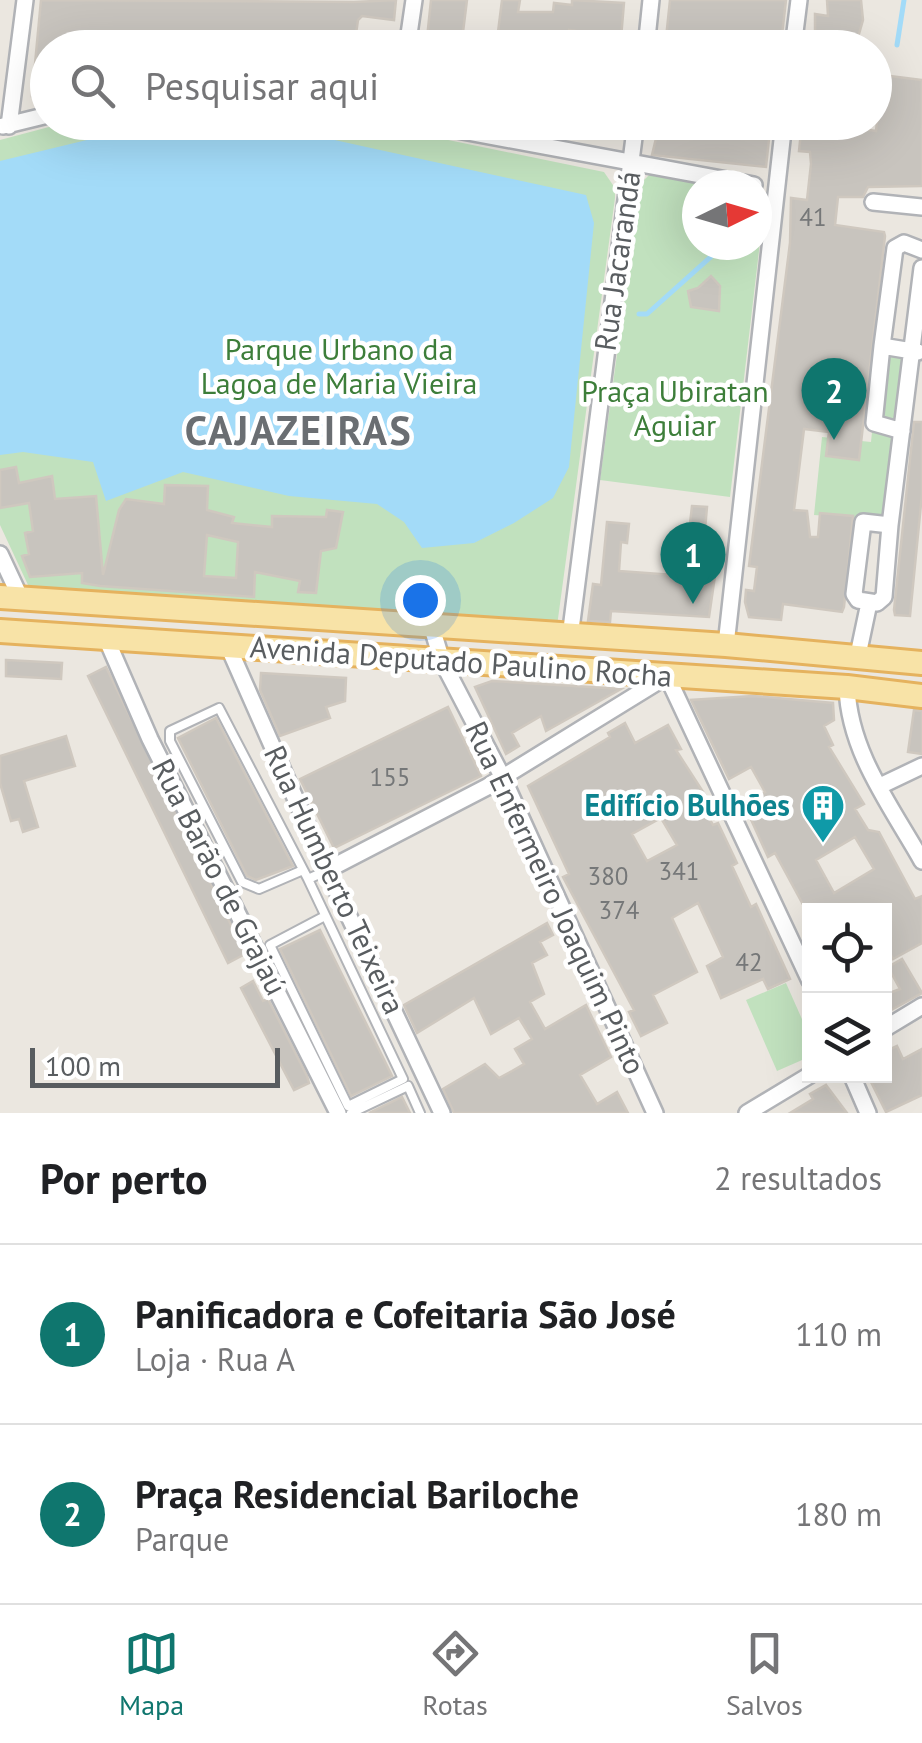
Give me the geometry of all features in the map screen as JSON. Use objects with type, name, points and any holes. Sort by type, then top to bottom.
[{"type":"main road","name":"Avenida Deputado Paulino Rocha","points":[[10,598],[726,645],[922,663]]},
{"type":"main road","name":"Avenida Deputado Paulino Rocha","points":[[0,631],[848,687],[922,696]]},
{"type":"street","points":[[25,0],[4,126],[30,120]]},
{"type":"street","points":[[410,30],[414,0]]},
{"type":"street","points":[[648,30],[651,0]]},
{"type":"street","points":[[796,30],[799,0]]},
{"type":"street","points":[[503,140],[682,174]]},
{"type":"street","name":"Rua Jacarandá","points":[[570,637],[634,140]]},
{"type":"street","points":[[726,645],[782,140]]},
{"type":"street","points":[[772,187],[777,188]]},
{"type":"street","points":[[873,202],[922,206]]},
{"type":"street","points":[[902,431],[874,423],[882,346],[896,248],[904,243],[922,250]]},
{"type":"street","points":[[890,524],[869,521],[860,526],[854,594],[858,600],[869,603],[884,597],[902,431],[914,392],[922,268]]},
{"type":"street","points":[[882,346],[917,352]]},
{"type":"street","points":[[0,554],[10,598]]},
{"type":"street","points":[[858,655],[869,603]]},
{"type":"street","name":"Rua Enfermeiro Joaquim Pinto","points":[[432,628],[442,661],[502,778],[655,1113]]},
{"type":"street","name":"Rua Barão de Grajaú","points":[[106,638],[158,754],[338,1113]]},
{"type":"street","name":"Rua Humberto Teixeira","points":[[228,646],[327,870],[442,1113]]},
{"type":"street","points":[[327,870],[502,778],[667,676],[802,964]]},
{"type":"street","points":[[848,687],[849,720],[857,744],[922,861]]},
{"type":"street","points":[[880,786],[922,766]]},
{"type":"street","points":[[892,1024],[922,1006]]},
{"type":"street","points":[[747,1113],[802,1080]]},
{"type":"street","points":[[855,1083],[868,1113]]},
{"type":"lane","points":[[303,870],[258,889],[242,882],[170,740],[170,731],[220,708],[308,879],[403,1079],[348,1106],[270,945],[325,916]]},
{"type":"lane","points":[[308,879],[327,870]]},
{"type":"lane","points":[[351,1113],[408,1086],[420,1113]]},
{"type":"green space","name":"Parque Urbano da Lagoa de Maria Vieira","points":[[30,132],[30,140],[449,140],[604,172],[615,188],[615,198],[557,626],[37,594],[28,585],[0,525],[0,140]]},
{"type":"green space","name":"Praça Ubiratan Aguiar","points":[[649,175],[682,181],[682,260],[758,260],[730,497],[600,480],[640,184]]},
{"type":"green space","points":[[880,353],[904,356],[886,520],[814,515],[822,437],[871,442]]},
{"type":"green space","points":[[786,983],[802,1019],[802,1060],[777,1071],[746,1000]]},
{"type":"water","name":"Parque Urbano da Lagoa de Maria Vieira","points":[[87,140],[335,140],[586,195],[594,223],[569,467],[553,498],[474,543],[422,548],[404,522],[377,504],[289,496],[183,472],[106,501],[93,462],[23,452],[0,455],[0,161]]},
{"type":"building","points":[[41,0],[396,0],[394,20],[362,16],[357,30],[38,30]]},
{"type":"building","points":[[431,0],[467,0],[463,30],[428,30]]},
{"type":"building","points":[[502,0],[520,0],[518,12],[553,12],[554,3],[572,5],[572,0],[624,3],[622,30],[498,30]]},
{"type":"building","points":[[670,0],[786,0],[783,30],[667,30]]},
{"type":"building","points":[[827,0],[861,0],[860,30],[815,30],[815,14],[828,16]]},
{"type":"building","points":[[892,76],[922,80],[922,186],[868,187],[863,197],[838,197],[835,225],[884,232],[885,236],[859,460],[826,456],[829,432],[804,429],[794,510],[807,511],[810,537],[818,537],[820,513],[853,516],[844,607],[842,612],[783,604],[781,620],[749,617],[745,602],[746,590],[754,591],[757,567],[749,566],[790,243],[791,198],[807,200],[810,152],[799,151],[800,140],[892,140]]},
{"type":"building","points":[[656,140],[769,140],[766,167],[652,155]]},
{"type":"building","points":[[711,276],[720,286],[719,311],[691,307],[688,291]]},
{"type":"building","points":[[914,422],[922,422],[922,494],[910,616],[895,615],[894,610]]},
{"type":"building","points":[[16,467],[19,483],[52,476],[55,499],[96,496],[103,575],[119,510],[126,499],[164,504],[165,485],[208,486],[207,510],[234,517],[232,523],[272,527],[272,516],[326,517],[327,510],[343,512],[336,548],[321,551],[316,593],[298,592],[300,581],[255,572],[254,597],[100,586],[82,583],[82,573],[30,577],[22,556],[29,554],[25,533],[33,531],[29,503],[0,508],[0,470]],"holes":[[[207,535],[238,542],[236,578],[204,576]]]},
{"type":"building","points":[[692,506],[707,507],[703,552],[687,550]]},
{"type":"building","points":[[607,522],[629,524],[627,543],[621,542],[619,571],[674,575],[676,571],[683,572],[683,565],[717,562],[709,617],[611,611],[610,622],[588,621],[593,584],[601,585]]},
{"type":"building","points":[[6,660],[62,663],[61,679],[6,676]]},
{"type":"building","points":[[106,667],[245,954],[228,963],[88,676]]},
{"type":"building","points":[[261,673],[346,678],[345,701],[326,707],[330,718],[280,736],[260,690]]},
{"type":"building","points":[[492,681],[621,689],[546,731],[541,716],[512,733],[519,746],[506,754],[475,687]]},
{"type":"building","points":[[753,696],[833,703],[834,720],[824,726],[833,745],[829,747],[864,804],[855,809],[868,830],[879,832],[915,899],[922,896],[922,943],[893,959],[892,903],[802,903],[775,853],[768,857],[744,804],[765,792],[751,767],[729,779],[691,700]],"holes":[[[855,837],[874,869],[834,893],[816,860]]]},
{"type":"building","points":[[448,707],[481,776],[334,848],[300,779]]},
{"type":"building","points":[[914,710],[922,711],[922,754],[908,752]]},
{"type":"building","points":[[216,718],[293,866],[256,880],[247,876],[178,738]]},
{"type":"building","points":[[625,723],[635,743],[668,725],[681,749],[676,750],[705,795],[699,799],[713,825],[718,823],[737,863],[732,866],[751,907],[756,904],[790,979],[768,989],[763,979],[721,998],[707,966],[723,957],[698,903],[672,918],[697,972],[653,995],[667,1023],[641,1036],[629,1012],[634,1010],[563,877],[569,874],[528,786],[610,737],[608,733]],"holes":[[[661,818],[677,845],[647,861],[632,834]]]},
{"type":"building","points":[[66,736],[75,766],[24,781],[38,827],[23,832],[19,819],[11,821],[0,783],[0,756]]},
{"type":"building","points":[[547,923],[553,935],[540,942],[547,955],[532,963],[544,994],[530,1002],[545,1029],[586,1005],[611,1057],[580,1075],[597,1104],[617,1092],[628,1113],[454,1113],[443,1089],[485,1064],[499,1078],[512,1071],[524,1064],[515,1049],[532,1039],[519,1018],[491,1034],[474,998],[417,1033],[404,1005]]},
{"type":"building","points":[[320,930],[392,1076],[351,1096],[280,949]]},
{"type":"building","points":[[902,959],[922,993],[892,1010],[892,992],[900,989],[892,974],[892,965]]},
{"type":"building","points":[[253,981],[263,1001],[268,999],[307,1076],[309,1083],[294,1090],[241,988]]},
{"type":"building","points":[[897,1046],[903,1059],[922,1049],[922,1095],[886,1112],[872,1083],[892,1083],[892,1048]]},
{"type":"building","points":[[826,1085],[847,1113],[790,1113],[813,1099],[810,1094]]},
{"type":"building","points":[[402,1097],[410,1113],[369,1113]]},
{"type":"waterway","points":[[897,45],[904,0]]},
{"type":"waterway","points":[[639,314],[647,314],[707,260]]},
{"type":"place","name":"Praça Residencial Bariloche","points":[[834,440]]},
{"type":"place","name":"Panificadora e Cofeitaria São José","points":[[693,604]]},
{"type":"place","name":"Edifício Bulhões","points":[[823,844]]},
{"type":"district","name":"CAJAZEIRAS","points":[[299,431]]}]
